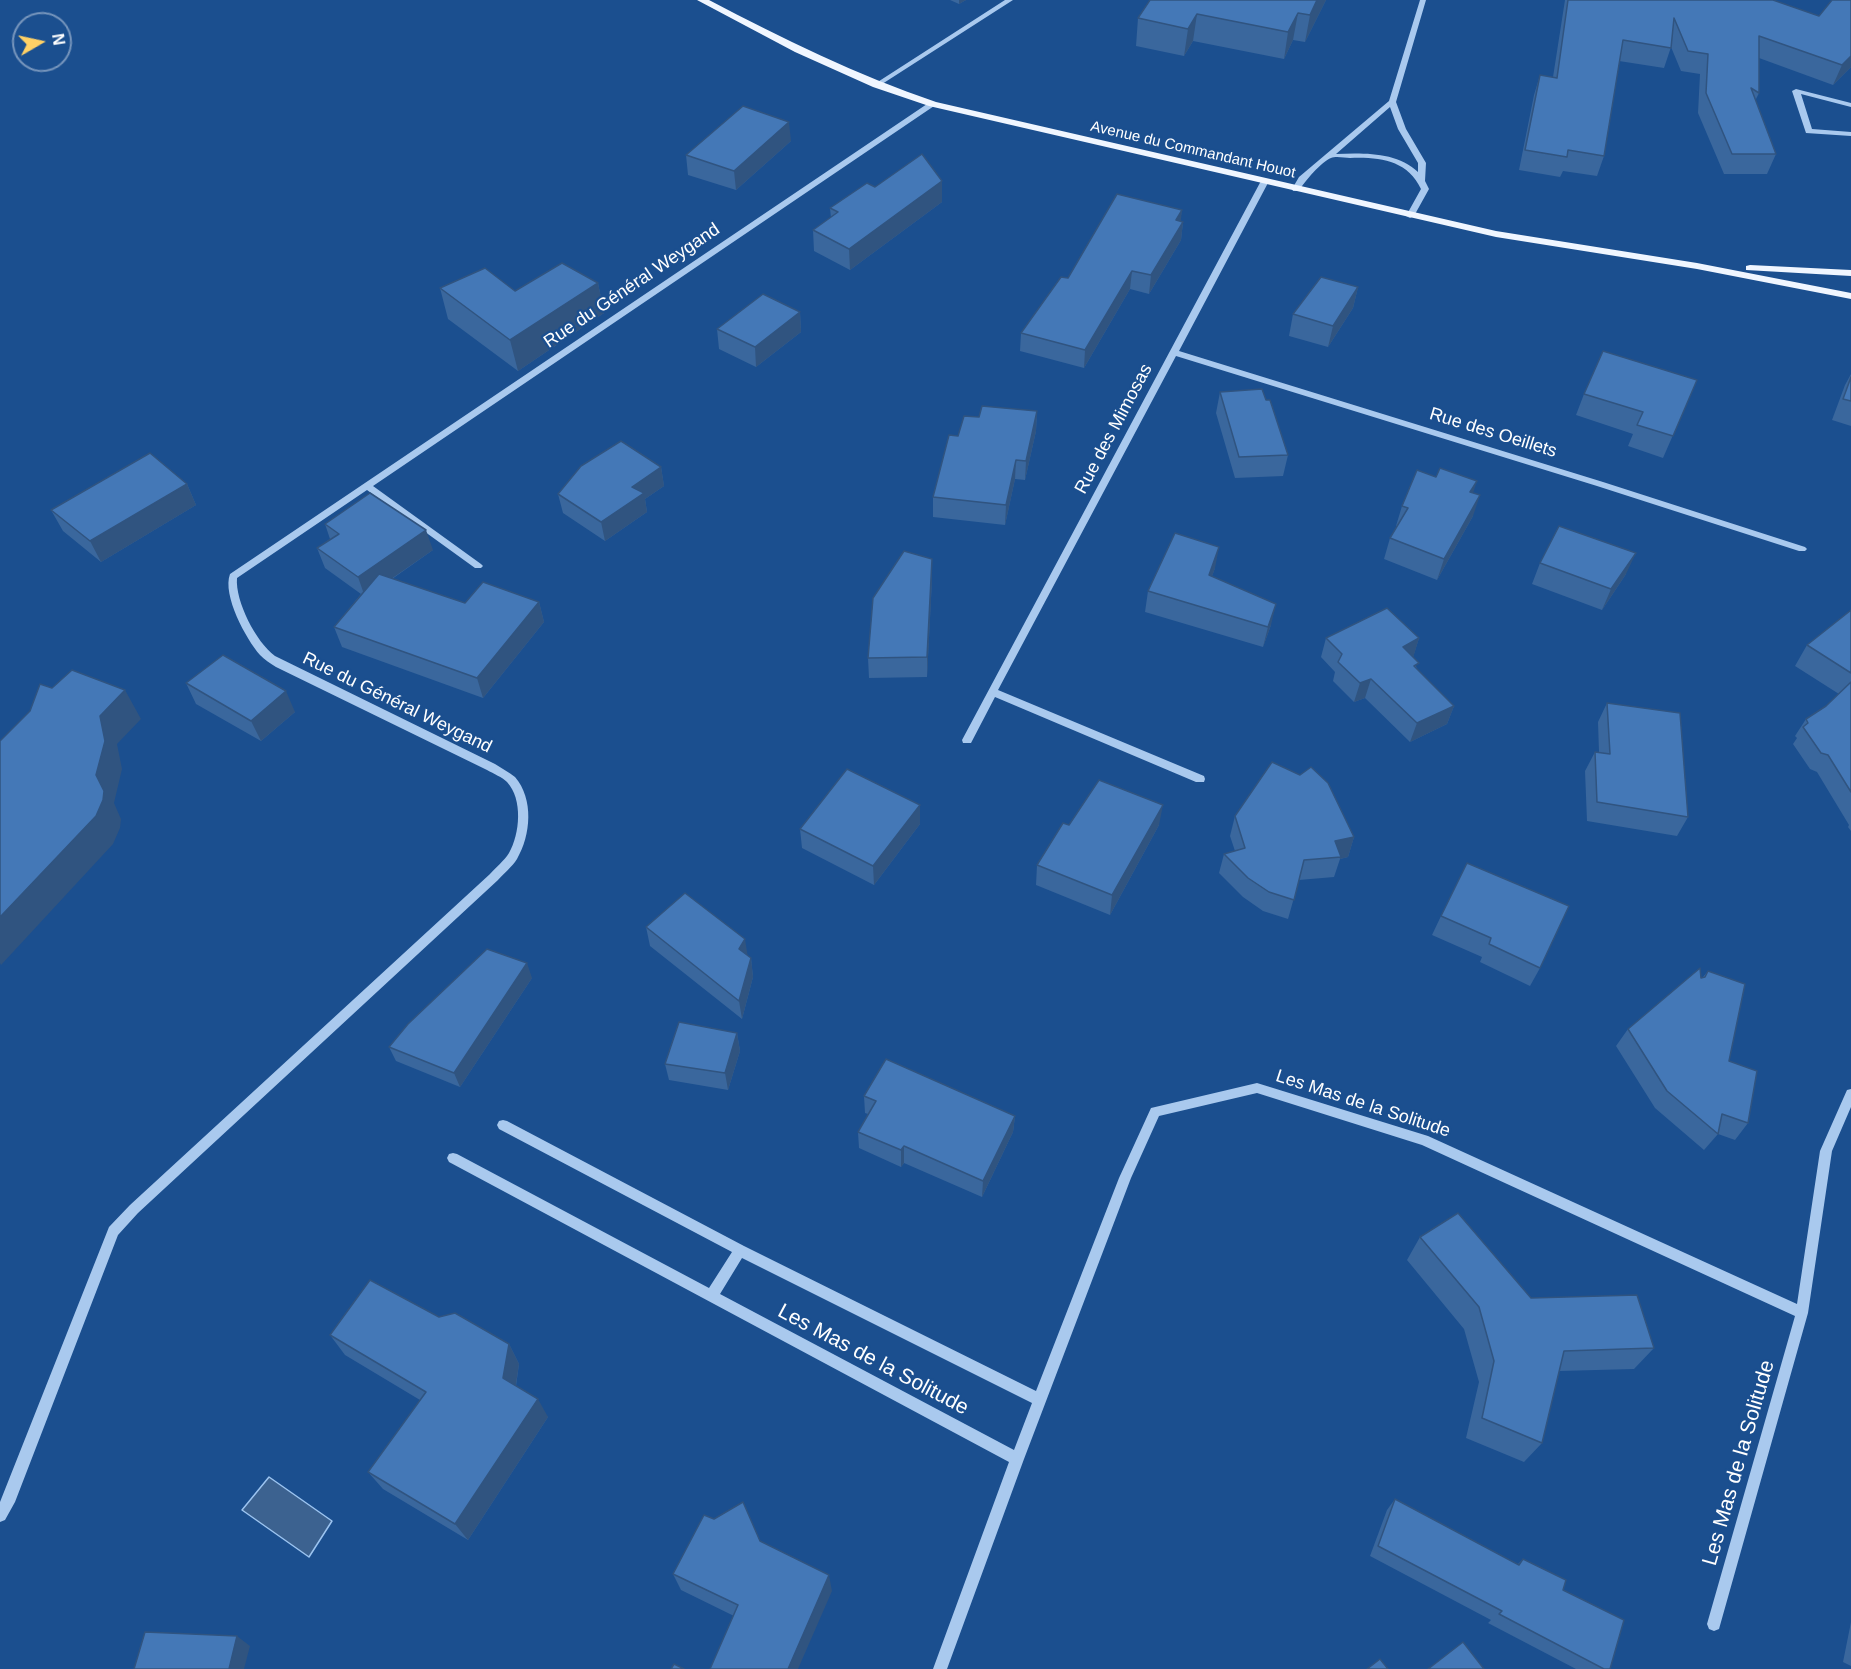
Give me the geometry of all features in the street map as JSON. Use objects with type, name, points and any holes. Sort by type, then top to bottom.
[{"type":"main road","name":"Avenue du Commandant Houot","points":[[702,0],[798,50],[877,85],[933,104],[1410,216],[1585,250],[1696,266],[1851,296]]},
{"type":"main road","name":"Avenue du Commandant Houot","points":[[1696,266],[1851,273]]},
{"type":"street","points":[[877,85],[1010,0]]},
{"type":"street","points":[[1296,189],[1302,179],[1392,102],[1423,0]]},
{"type":"street","points":[[1851,105],[1796,91],[1809,130],[1851,134]]},
{"type":"street","points":[[1392,102],[1402,129],[1422,163],[1422,180],[1425,189],[1410,216]]},
{"type":"street","name":"Rue du Général Weygand","points":[[0,1515],[12,1491],[113,1231],[134,1209],[494,877],[514,854],[521,836],[523,818],[520,796],[510,779],[491,767],[279,664],[265,654],[252,636],[238,606],[231,582],[233,576],[933,104]]},
{"type":"street","points":[[1328,156],[1366,155],[1396,162],[1410,168],[1422,180]]},
{"type":"street","name":"Rue des Mimosas","points":[[967,740],[1265,181]]},
{"type":"street","name":"Rue des Oeillets","points":[[1173,352],[1802,549]]},
{"type":"street","points":[[366,485],[478,566]]},
{"type":"street","points":[[993,692],[1200,779]]},
{"type":"street","name":"Les Mas de la Solitude","points":[[940,1669],[1017,1459],[1125,1178],[1155,1112],[1257,1088],[1424,1140],[1802,1313]]},
{"type":"street","name":"Les Mas de la Solitude","points":[[1714,1624],[1802,1313],[1826,1150],[1851,1095]]},
{"type":"street","name":"Les Mas de la Solitude","points":[[503,1125],[740,1250],[1040,1400]]},
{"type":"street","name":"Les Mas de la Solitude","points":[[453,1158],[1017,1459]]},
{"type":"street","points":[[711,1296],[740,1250]]},
{"type":"water","points":[[269,1477],[332,1521],[309,1557],[242,1510]]},
{"type":"building","points":[[1150,0],[1317,0],[1310,15],[1298,13],[1288,32],[1197,14],[1188,29],[1138,18]]},
{"type":"building","points":[[1568,0],[1773,0],[1819,16],[1832,0],[1851,0],[1851,56],[1842,65],[1759,36],[1759,93],[1751,88],[1776,154],[1732,154],[1706,93],[1708,54],[1688,51],[1674,18],[1671,48],[1623,40],[1604,156],[1568,150],[1567,157],[1525,150],[1540,75],[1557,78]]},
{"type":"building","points":[[743,106],[789,122],[734,171],[686,155]]},
{"type":"building","points":[[922,154],[942,181],[849,249],[813,230],[838,212],[830,208],[867,183],[875,187]]},
{"type":"building","points":[[1117,194],[1182,210],[1176,220],[1183,222],[1151,275],[1132,271],[1085,350],[1021,333],[1061,277],[1068,278]]},
{"type":"building","points":[[562,263],[598,283],[510,340],[440,288],[485,268],[515,291]]},
{"type":"building","points":[[1321,277],[1358,287],[1333,326],[1293,314]]},
{"type":"building","points":[[763,294],[800,312],[755,347],[717,329]]},
{"type":"building","points":[[1603,351],[1697,380],[1673,436],[1637,425],[1643,412],[1584,394]]},
{"type":"building","points":[[1851,377],[1851,401],[1843,399]]},
{"type":"building","points":[[1262,389],[1266,400],[1270,400],[1288,455],[1239,457],[1220,392]]},
{"type":"building","points":[[982,406],[1037,411],[1026,461],[1016,460],[1006,505],[933,497],[949,435],[958,436],[964,416],[979,417]]},
{"type":"building","points":[[621,441],[661,467],[632,487],[644,493],[601,522],[558,494],[581,466]]},
{"type":"building","points":[[150,453],[187,484],[90,541],[51,510]]},
{"type":"building","points":[[1440,468],[1477,481],[1470,492],[1480,495],[1444,559],[1390,538],[1408,508],[1402,506],[1417,470],[1436,477]]},
{"type":"building","points":[[370,493],[426,530],[358,577],[317,548],[339,534],[325,524]]},
{"type":"building","points":[[1559,526],[1636,553],[1611,589],[1540,563]]},
{"type":"building","points":[[1175,533],[1219,547],[1209,575],[1276,604],[1268,627],[1148,591]]},
{"type":"building","points":[[904,551],[932,559],[927,657],[868,658],[873,598]]},
{"type":"building","points":[[379,574],[465,603],[483,582],[539,602],[477,678],[334,627]]},
{"type":"building","points":[[1387,608],[1419,638],[1403,647],[1419,663],[1414,666],[1454,706],[1417,723],[1371,679],[1360,683],[1338,662],[1342,654],[1326,638]]},
{"type":"building","points":[[1851,610],[1851,673],[1807,645]]},
{"type":"building","points":[[223,655],[286,691],[251,721],[186,683]]},
{"type":"building","points":[[72,670],[125,690],[100,716],[105,741],[96,775],[104,791],[103,800],[96,816],[0,917],[0,741],[30,711],[40,684],[52,688]]},
{"type":"building","points":[[1851,682],[1851,792],[1828,755],[1821,753],[1803,727],[1808,723],[1806,719],[1826,706]]},
{"type":"building","points":[[1607,703],[1680,713],[1688,817],[1597,802],[1595,752],[1610,754]]},
{"type":"building","points":[[1272,762],[1300,775],[1311,767],[1328,783],[1354,837],[1335,841],[1341,857],[1304,860],[1294,900],[1269,892],[1248,878],[1224,854],[1245,848],[1235,816]]},
{"type":"building","points":[[847,769],[920,805],[873,866],[800,829]]},
{"type":"building","points":[[1099,780],[1163,805],[1112,895],[1037,865],[1063,823],[1069,825]]},
{"type":"building","points":[[1467,863],[1569,906],[1540,968],[1489,944],[1491,938],[1441,916]]},
{"type":"building","points":[[685,893],[745,939],[739,949],[751,958],[739,1001],[646,927]]},
{"type":"building","points":[[487,949],[527,963],[454,1073],[389,1047],[408,1024]]},
{"type":"building","points":[[1700,968],[1701,978],[1705,977],[1708,971],[1745,984],[1729,1061],[1757,1071],[1748,1123],[1722,1114],[1718,1134],[1667,1091],[1628,1029]]},
{"type":"building","points":[[679,1022],[737,1033],[725,1073],[665,1064]]},
{"type":"building","points":[[886,1059],[1015,1116],[983,1181],[904,1146],[901,1150],[858,1132],[876,1101],[864,1096]]},
{"type":"building","points":[[1458,1213],[1531,1298],[1637,1295],[1654,1348],[1564,1351],[1542,1443],[1482,1418],[1494,1361],[1479,1307],[1420,1237]]},
{"type":"building","points":[[370,1280],[439,1317],[455,1313],[509,1344],[503,1378],[538,1399],[455,1524],[368,1472],[426,1392],[330,1335]]},
{"type":"building","points":[[1395,1499],[1519,1565],[1523,1559],[1566,1580],[1563,1590],[1624,1620],[1610,1669],[1604,1669],[1499,1614],[1502,1611],[1378,1546]]},
{"type":"building","points":[[743,1502],[760,1541],[829,1575],[788,1669],[710,1669],[738,1605],[673,1574],[704,1515],[714,1519]]},
{"type":"building","points":[[145,1632],[237,1636],[229,1669],[134,1669]]},
{"type":"building","points":[[1463,1642],[1484,1669],[1428,1669]]},
{"type":"building","points":[[1380,1659],[1388,1669],[1367,1669]]},
{"type":"building","points":[[674,1664],[684,1669],[671,1669]]}]
